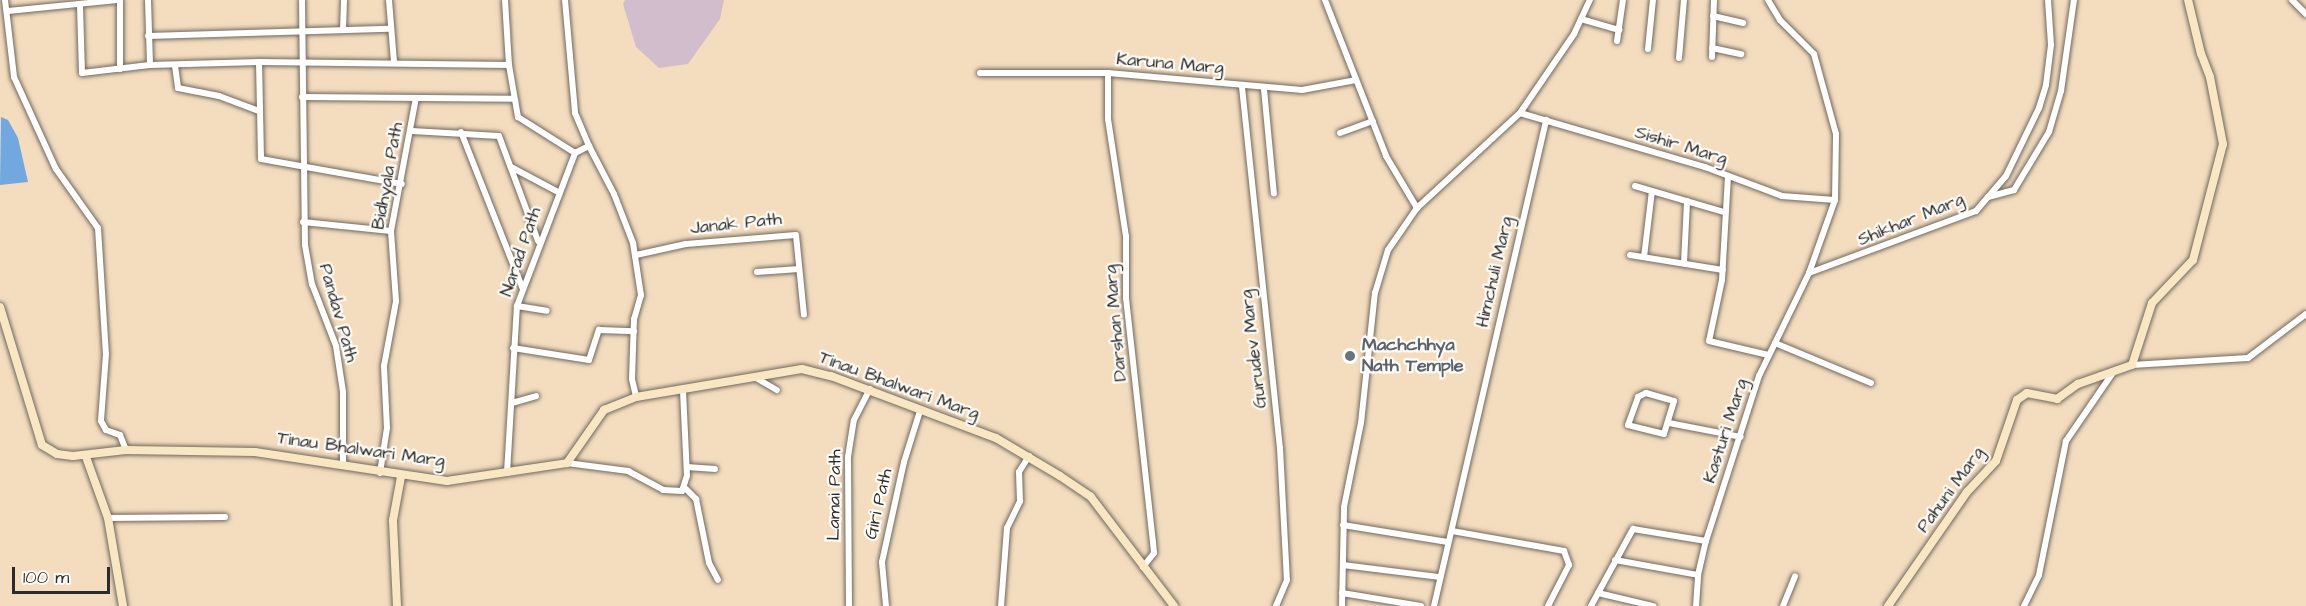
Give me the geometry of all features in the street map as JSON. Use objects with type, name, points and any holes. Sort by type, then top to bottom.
[{"type":"street","points":[[5,0],[16,83],[40,126],[57,169],[98,228],[106,361],[101,421],[106,430],[120,435],[126,450]]},
{"type":"street","points":[[8,11],[54,3],[80,6],[120,0],[120,69]]},
{"type":"street","points":[[148,0],[150,65]]},
{"type":"street","name":"Pandav Path","points":[[302,0],[303,222],[309,273],[336,346],[342,392],[343,466]]},
{"type":"street","points":[[343,30],[344,0]]},
{"type":"street","points":[[389,0],[389,29],[394,62]]},
{"type":"street","points":[[505,0],[509,65],[513,99],[518,117],[524,123],[575,153],[589,146]]},
{"type":"street","points":[[566,0],[575,113],[614,194],[636,255],[640,295],[634,331],[632,380],[636,396]]},
{"type":"street","points":[[1324,0],[1386,156],[1417,208]]},
{"type":"street","points":[[1342,606],[1343,525],[1370,364],[1375,293],[1388,250],[1417,208],[1520,113],[1591,0]]},
{"type":"street","points":[[1617,41],[1623,0]]},
{"type":"street","points":[[1648,49],[1653,0]]},
{"type":"street","points":[[1679,58],[1684,0]]},
{"type":"street","points":[[1712,57],[1714,0]]},
{"type":"street","name":"Kasturi Marg","points":[[1696,606],[1698,575],[1706,541],[1768,355],[1809,273],[1835,200],[1836,134],[1817,63],[1806,44],[1780,21],[1768,0]]},
{"type":"street","name":"Shikhar Marg","points":[[1809,273],[1976,211],[2006,176],[2042,98],[2051,45],[2048,0]]},
{"type":"street","points":[[1988,197],[2014,190],[2049,132],[2061,91],[2074,0]]},
{"type":"street","points":[[2188,0],[2200,54],[2211,77],[2223,144],[2193,260],[2152,303],[2132,365],[2248,358],[2306,314]]},
{"type":"street","points":[[2292,0],[2306,14]]},
{"type":"street","points":[[80,6],[80,72],[150,65],[259,62],[509,65]]},
{"type":"street","points":[[1713,16],[1743,23]]},
{"type":"street","points":[[1581,19],[1619,30]]},
{"type":"street","points":[[148,36],[389,29]]},
{"type":"street","points":[[1712,48],[1742,54]]},
{"type":"street","points":[[259,62],[261,159],[402,184]]},
{"type":"street","points":[[175,66],[178,88],[219,96],[259,111]]},
{"type":"street","name":"Karuna Marg","points":[[980,73],[1108,74],[1264,88],[1320,89],[1356,80]]},
{"type":"street","name":"Darshan Marg","points":[[1108,74],[1108,118],[1125,236],[1126,298],[1154,553],[1143,567]]},
{"type":"street","name":"Gurudev Marg","points":[[1242,87],[1280,448],[1287,580],[1276,606]]},
{"type":"street","points":[[1264,88],[1274,194]]},
{"type":"street","points":[[302,97],[513,99]]},
{"type":"street","name":"Bidhyala Path","points":[[380,473],[387,429],[384,366],[396,301],[391,231],[412,131],[416,98]]},
{"type":"street","name":"Sishir Marg","points":[[1520,113],[1728,176],[1782,196],[1835,200]]},
{"type":"street","name":"Himchuli Marg","points":[[1434,606],[1546,120]]},
{"type":"street","points":[[1340,133],[1373,121]]},
{"type":"street","points":[[412,131],[497,134],[538,242]]},
{"type":"street","points":[[461,132],[522,287]]},
{"type":"street","name":"Narad Path","points":[[507,473],[517,306],[538,242],[575,153]]},
{"type":"street","points":[[511,167],[558,192]]},
{"type":"street","points":[[1728,176],[1724,212],[1723,270],[1709,341],[1768,355]]},
{"type":"street","points":[[1635,186],[1724,212]]},
{"type":"street","points":[[1644,257],[1652,190]]},
{"type":"street","points":[[1684,263],[1687,201]]},
{"type":"street","points":[[303,222],[391,231]]},
{"type":"street","name":"Janak Path","points":[[636,255],[670,247],[791,233],[798,239],[804,315]]},
{"type":"street","points":[[1630,255],[1723,270]]},
{"type":"street","points":[[757,272],[799,269]]},
{"type":"street","points":[[517,306],[547,311]]},
{"type":"street","name":"Tinau Bhalwari Marg","points":[[0,307],[42,445],[57,454],[86,457],[126,450],[255,452],[401,477],[447,481],[567,463],[604,410],[636,396],[683,391],[802,369],[870,389],[920,411],[996,438],[1029,456],[1090,497],[1174,606]]},
{"type":"street","points":[[513,348],[589,360],[599,330],[634,331]]},
{"type":"street","points":[[1775,343],[1871,383]]},
{"type":"street","name":"Pahuni Marg","points":[[1888,606],[1967,492],[1996,460],[2017,400],[2027,393],[2058,399],[2078,384],[2112,374],[2132,365]]},
{"type":"street","points":[[2024,606],[2039,575],[2066,441],[2112,374]]},
{"type":"street","points":[[756,378],[777,390]]},
{"type":"street","name":"Lamai Path","points":[[849,606],[848,457],[854,420],[870,389]]},
{"type":"street","points":[[683,391],[687,467],[685,488]]},
{"type":"street","points":[[1646,393],[1674,401],[1669,423],[1662,435],[1630,426],[1628,423],[1638,397],[1646,393]]},
{"type":"street","points":[[512,403],[536,396]]},
{"type":"street","name":"Giri Path","points":[[886,606],[882,562],[904,462],[920,411]]},
{"type":"street","points":[[1669,423],[1741,437]]},
{"type":"street","points":[[1001,606],[1007,528],[1020,501],[1019,472],[1029,456]]},
{"type":"street","points":[[86,457],[108,518],[123,606]]},
{"type":"street","points":[[567,463],[628,471],[669,491],[685,488]]},
{"type":"street","points":[[687,467],[714,469]]},
{"type":"street","points":[[397,606],[393,520],[401,477]]},
{"type":"street","points":[[685,488],[696,499],[709,563],[718,580]]},
{"type":"street","points":[[108,518],[225,517]]},
{"type":"street","points":[[1343,525],[1448,542]]},
{"type":"street","points":[[1591,606],[1633,529],[1706,541]]},
{"type":"street","points":[[1452,531],[1558,548],[1569,557],[1565,575],[1548,606]]},
{"type":"street","points":[[1615,560],[1698,575]]},
{"type":"street","points":[[1342,565],[1440,577]]},
{"type":"street","points":[[1784,606],[1795,576]]},
{"type":"street","points":[[1342,593],[1421,606]]},
{"type":"street","points":[[1598,593],[1653,606]]},
{"type":"shaded area","points":[[625,0],[724,0],[720,19],[688,64],[659,68],[636,47],[623,4]]},
{"type":"water","points":[[1,117],[8,120],[18,138],[28,182],[0,185]]},
{"type":"place","name":"Machchhya Nath Temple","points":[[1350,356]]}]
